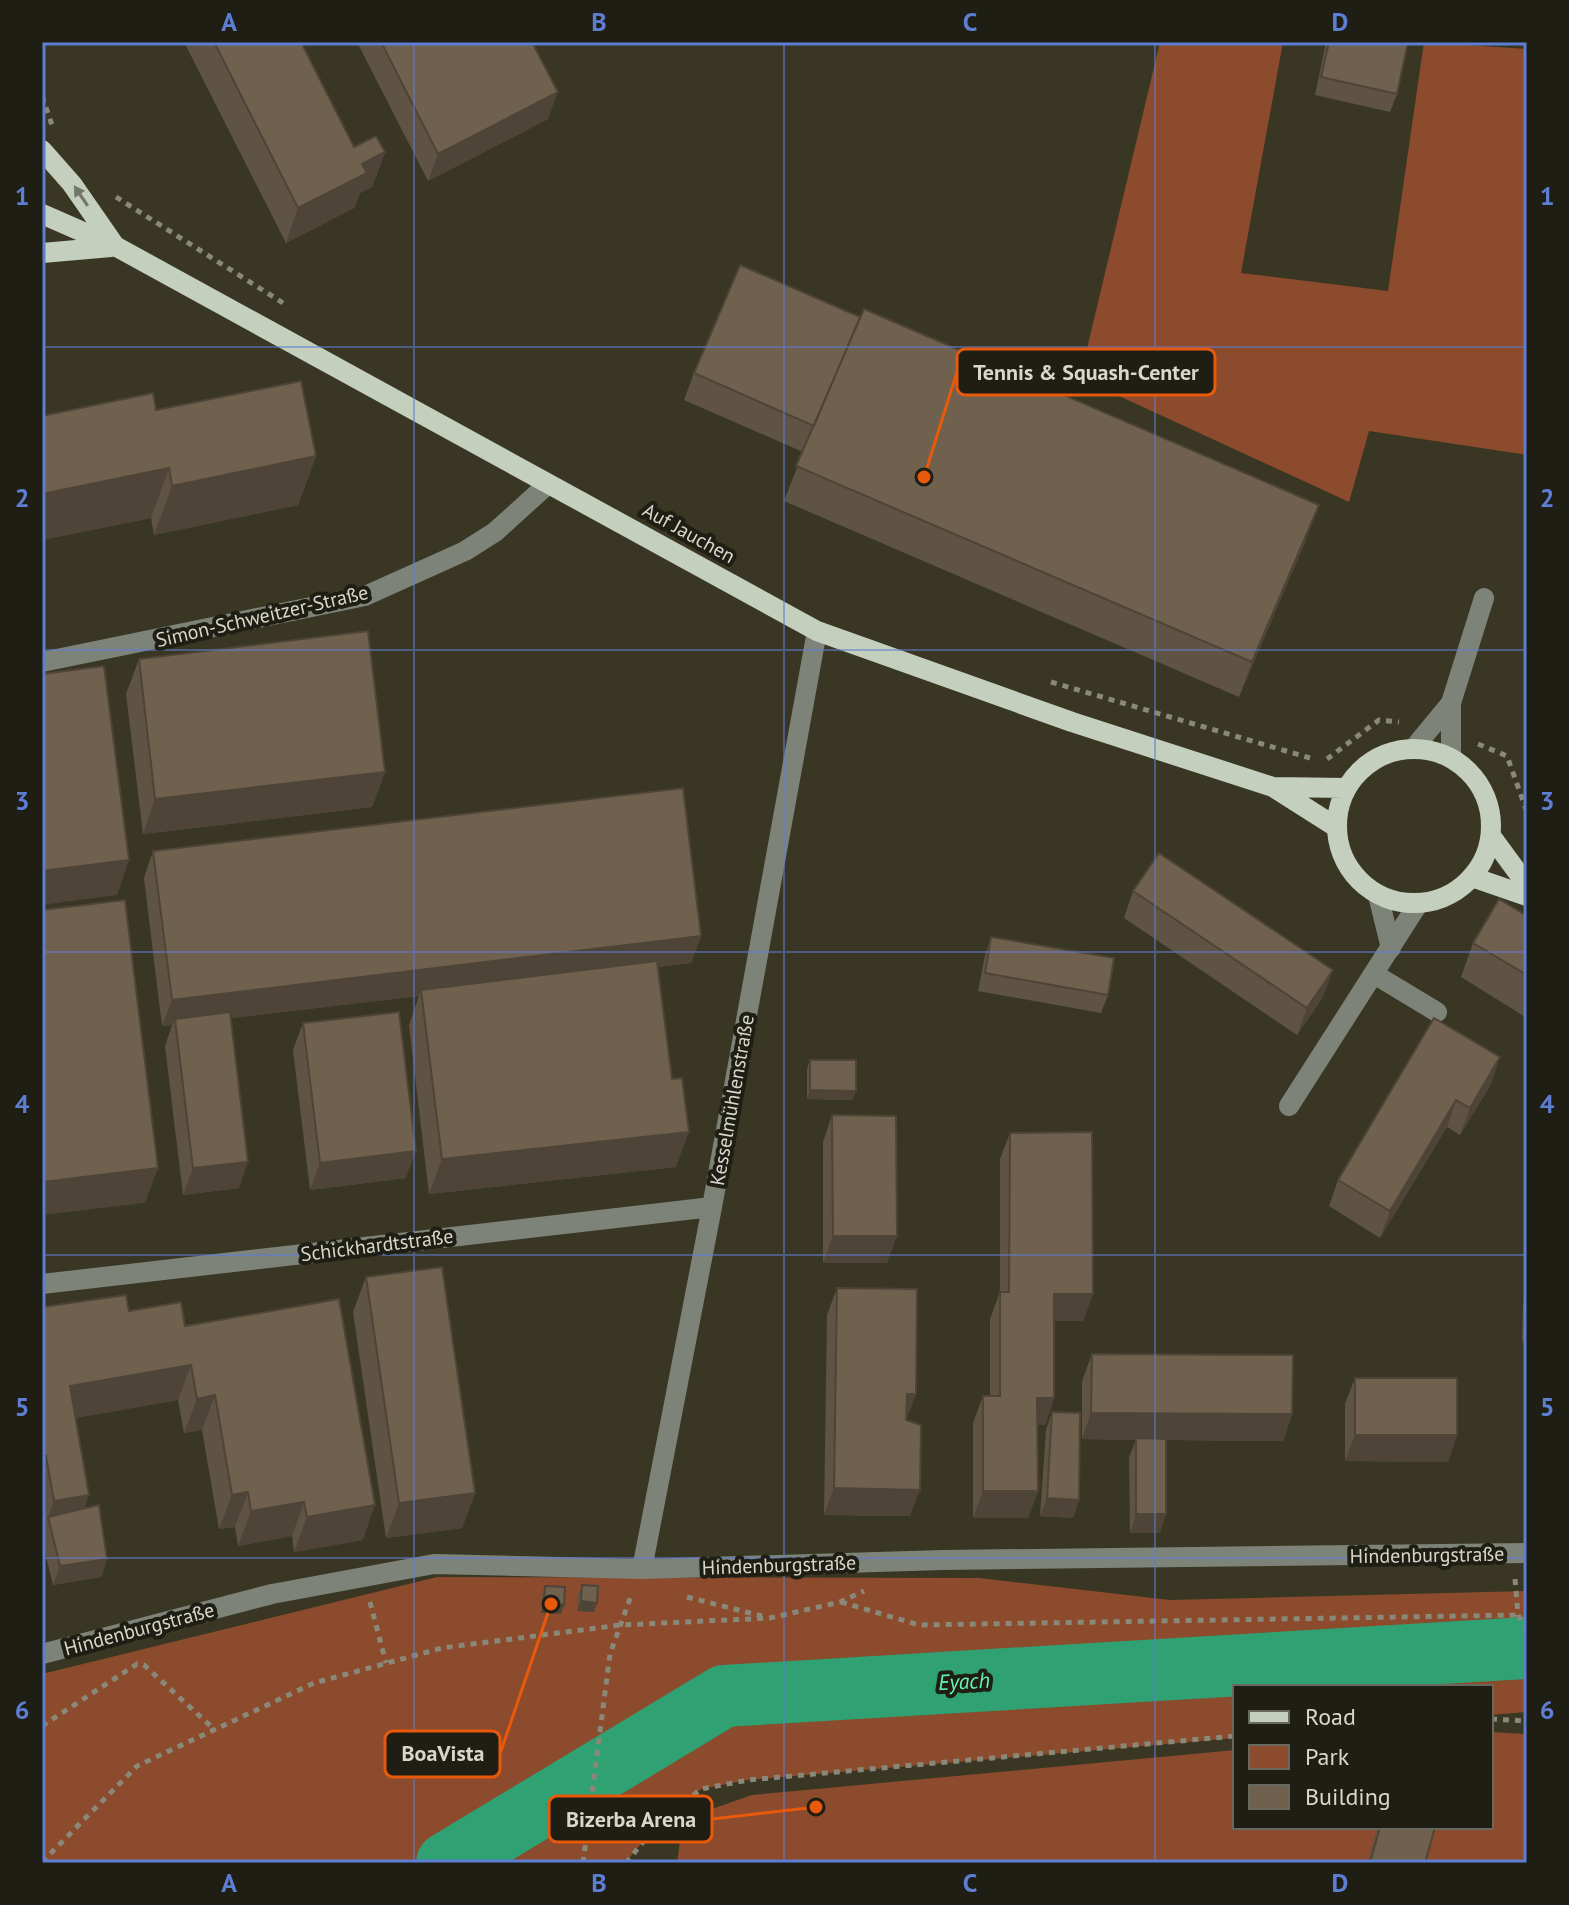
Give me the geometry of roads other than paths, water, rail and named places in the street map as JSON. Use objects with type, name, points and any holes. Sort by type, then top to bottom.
[{"type":"main road","name":"Auf Jauchen","points":[[42,150],[72,184],[115,246]]},
{"type":"main road","name":"Auf Jauchen","points":[[42,214],[115,246],[817,631],[1072,722],[1273,787],[1336,827]]},
{"type":"main road","points":[[42,253],[115,246]]},
{"type":"main road","points":[[1413,749],[1451,758],[1469,772],[1483,791],[1490,813],[1491,836],[1484,858],[1472,877],[1457,891],[1418,904],[1378,895],[1348,867],[1336,827],[1346,788],[1363,767],[1386,754],[1413,749]]},
{"type":"main road","name":"Auf Jauchen","points":[[1273,787],[1346,788]]},
{"type":"main road","points":[[1491,836],[1527,885]]},
{"type":"main road","points":[[1472,877],[1527,896]]},
{"type":"street","name":"Simon-Schweitzer-Straße","points":[[42,662],[365,596],[465,551],[495,532],[548,484]]},
{"type":"street","points":[[1451,758],[1451,703],[1484,598]]},
{"type":"street","name":"Kesselmühlenstraße","points":[[642,1569],[712,1207],[817,631]]},
{"type":"street","points":[[1413,749],[1451,703]]},
{"type":"street","points":[[1378,895],[1391,948]]},
{"type":"street","points":[[1289,1106],[1418,904]]},
{"type":"street","points":[[1374,974],[1437,1012]]},
{"type":"street","name":"Schickhardtstraße","points":[[42,1284],[712,1207]]},
{"type":"street","name":"Hindenburgstraße","points":[[42,1654],[272,1594],[434,1564],[642,1569],[943,1560],[1522,1553]]},
{"type":"waterway","name":"Eyach","points":[[447,1863],[724,1696],[1527,1648]]},
{"type":"place","name":"Tennis & Squash-Center","points":[[924,477]]},
{"type":"place","name":"BoaVista","points":[[551,1604]]},
{"type":"place","name":"Bizerba Arena","points":[[816,1807]]}]
